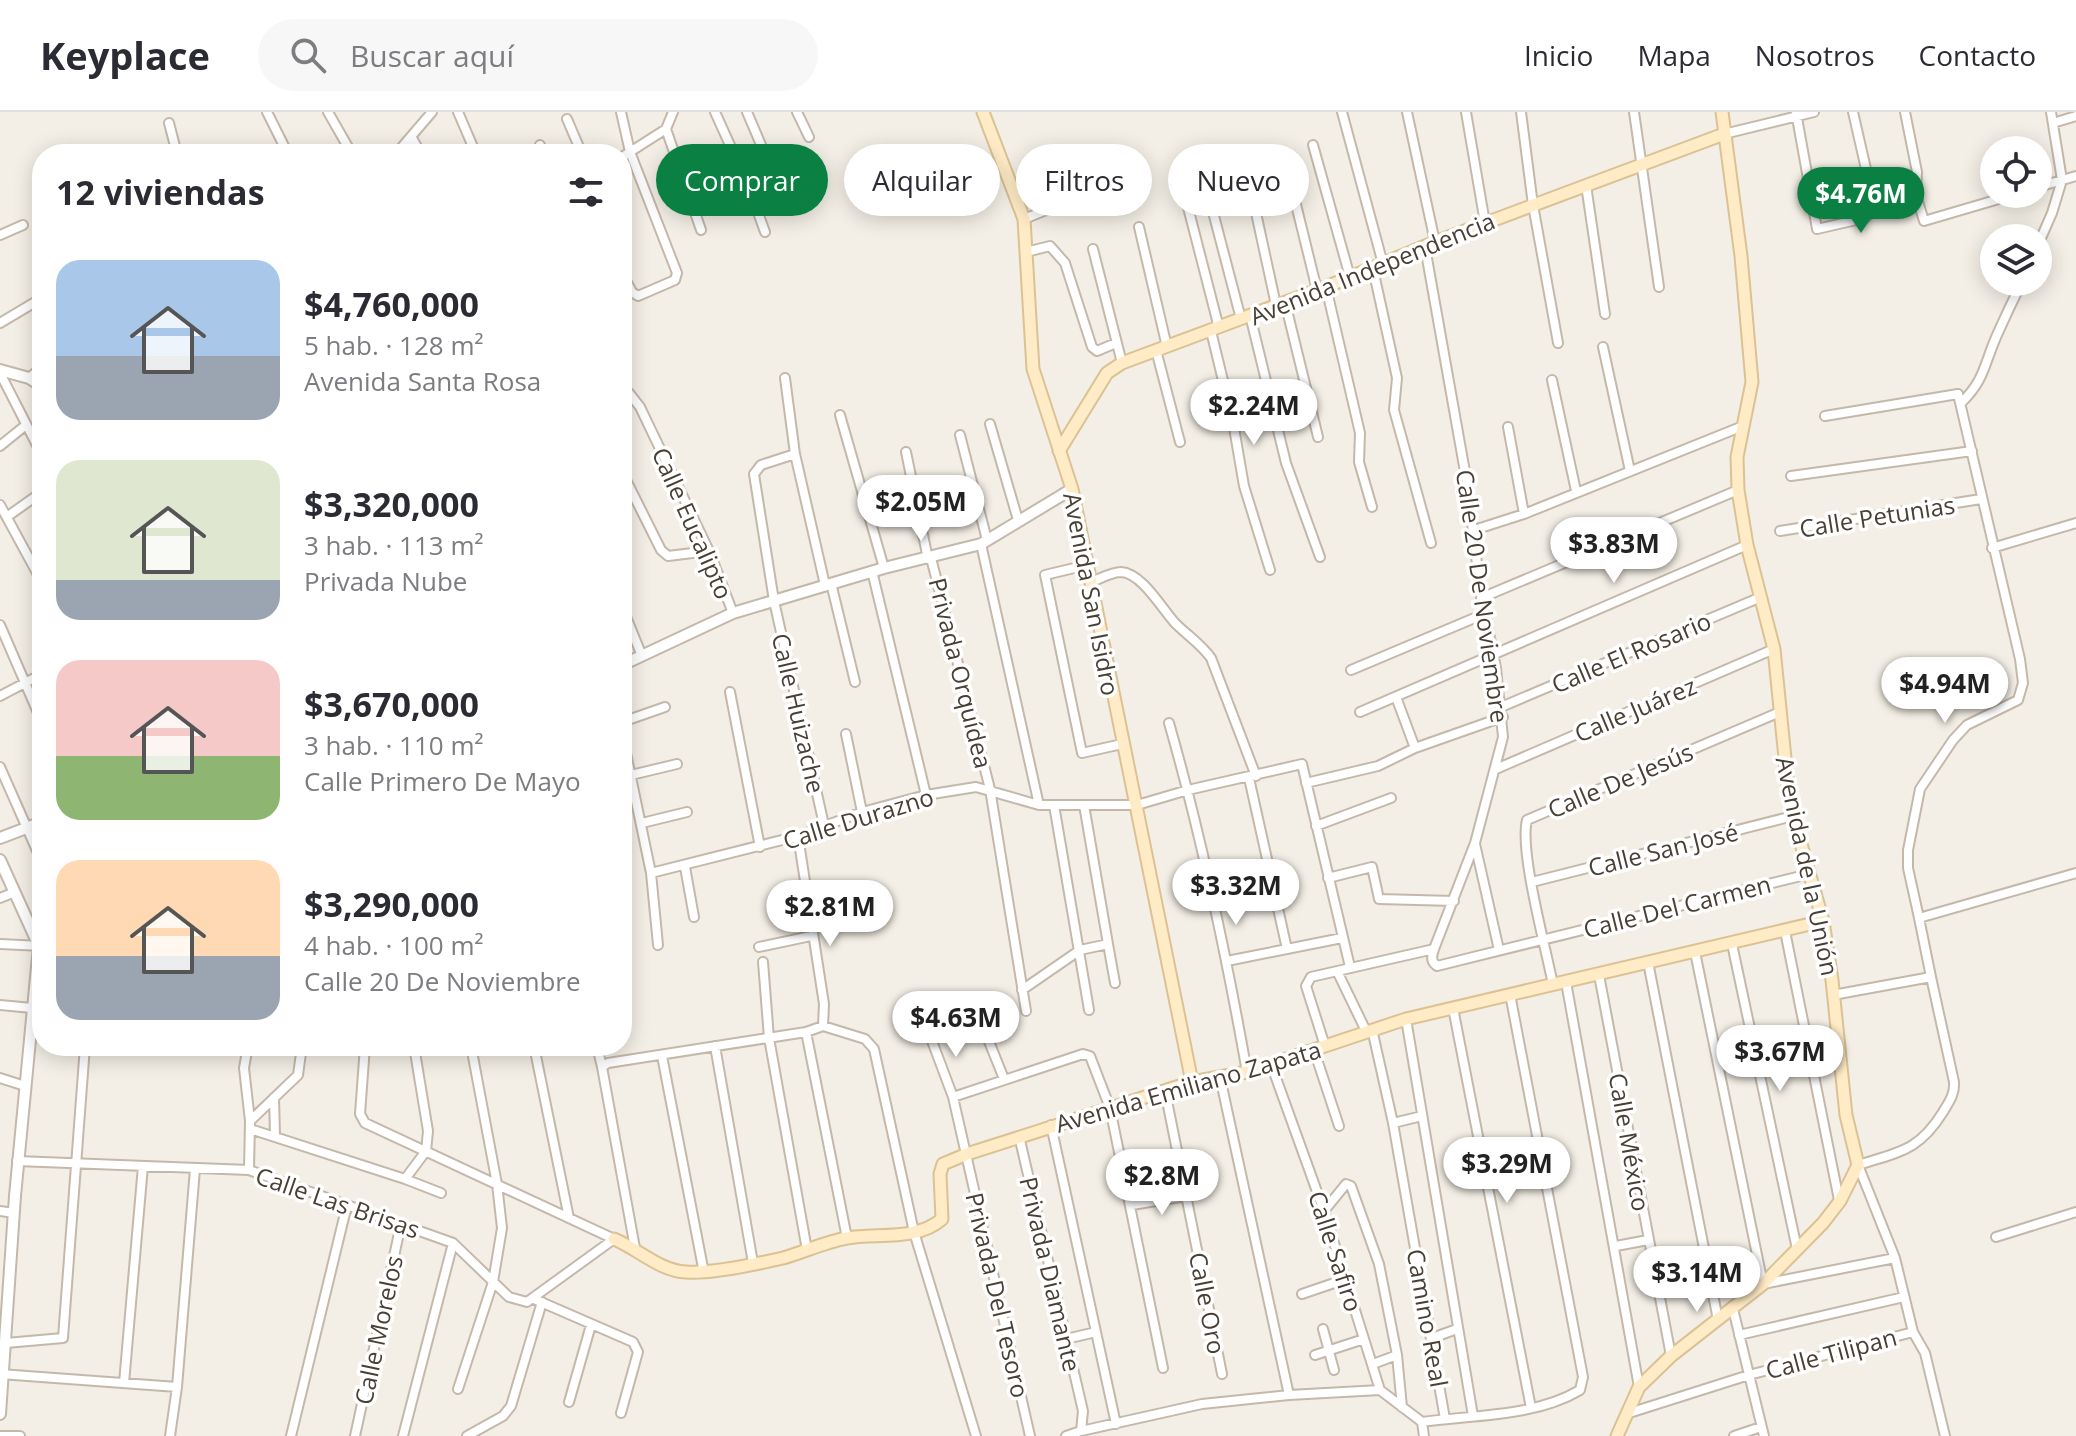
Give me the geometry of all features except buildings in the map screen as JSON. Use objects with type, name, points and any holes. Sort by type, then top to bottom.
[{"type":"main road","name":"Avenida de la Unión","points":[[1722,112],[1741,256],[1752,382],[1737,457],[1738,490],[1747,545],[1774,649],[1793,816],[1823,921],[1846,1115],[1858,1165]]},
{"type":"main road","name":"Avenida San Isidro","points":[[987,113],[1024,219],[1033,369],[1072,489],[1192,1082]]},
{"type":"main road","name":"Avenida Independencia","points":[[1059,451],[1107,373],[1122,363],[1724,134]]},
{"type":"main road","name":"Avenida Emiliano Zapata","points":[[914,1232],[932,1228],[942,1219],[940,1174],[943,1164],[1051,1125],[1192,1082],[1247,1072],[1406,1019],[1823,921]]},
{"type":"main road","points":[[1617,1436],[1639,1387],[1671,1356],[1763,1284],[1823,1223],[1840,1201],[1858,1165]]},
{"type":"main road","points":[[614,1239],[661,1265],[682,1272],[704,1273],[780,1258],[847,1238],[914,1232]]},
{"type":"street","points":[[267,112],[283,144]]},
{"type":"street","points":[[328,112],[346,144]]},
{"type":"street","points":[[406,144],[432,112]]},
{"type":"street","points":[[458,112],[472,144]]},
{"type":"street","points":[[621,112],[625,144]]},
{"type":"street","points":[[632,151],[666,129],[673,112]]},
{"type":"street","points":[[715,112],[765,232]]},
{"type":"street","points":[[747,112],[762,144]]},
{"type":"street","points":[[797,112],[809,137]]},
{"type":"street","points":[[1342,112],[1378,266],[1397,378],[1394,410],[1431,543]]},
{"type":"street","name":"Calle 20 De Noviembre","points":[[1407,112],[1474,530],[1481,598],[1503,717],[1503,737],[1496,769],[1475,843],[1434,949]]},
{"type":"street","points":[[1466,112],[1485,223]]},
{"type":"street","points":[[1521,112],[1533,205],[1558,343]]},
{"type":"street","points":[[1634,112],[1659,287]]},
{"type":"street","points":[[1724,134],[1814,112]]},
{"type":"street","points":[[1796,114],[1817,229],[1865,218],[1874,204],[1853,112]]},
{"type":"street","points":[[1905,112],[1917,172],[1916,195],[1924,221],[1980,205]]},
{"type":"street","points":[[2047,224],[2062,180],[2051,112]]},
{"type":"street","points":[[2053,123],[2076,116]]},
{"type":"street","points":[[567,119],[578,144]]},
{"type":"street","points":[[169,123],[174,144]]},
{"type":"street","points":[[666,129],[701,230]]},
{"type":"street","points":[[412,138],[415,144]]},
{"type":"street","points":[[1313,145],[1350,277]]},
{"type":"street","points":[[632,169],[677,273],[675,280],[644,295],[632,292]]},
{"type":"street","points":[[2052,183],[2076,176]]},
{"type":"street","points":[[1586,185],[1605,314]]},
{"type":"street","points":[[1024,219],[1032,216]]},
{"type":"street","points":[[1189,216],[1215,330],[1244,486],[1270,570]]},
{"type":"street","points":[[1215,216],[1286,463],[1320,557]]},
{"type":"street","points":[[1258,216],[1318,437]]},
{"type":"street","points":[[1301,216],[1360,433],[1359,462],[1372,507]]},
{"type":"street","points":[[0,235],[23,225]]},
{"type":"street","points":[[1139,227],[1180,442]]},
{"type":"street","points":[[1026,252],[1050,246],[1065,263],[1092,347],[1097,351],[1116,343]]},
{"type":"street","points":[[1093,249],[1122,363]]},
{"type":"street","points":[[1961,403],[1976,389],[2015,296]]},
{"type":"street","points":[[0,323],[32,304]]},
{"type":"street","points":[[1603,347],[1630,471]]},
{"type":"street","points":[[32,380],[0,371],[2,385],[32,436]]},
{"type":"street","points":[[785,378],[795,454],[855,682]]},
{"type":"street","points":[[1552,380],[1576,491]]},
{"type":"street","points":[[1825,416],[1958,394],[1981,499]]},
{"type":"street","name":"Calle Eucalipto","points":[[632,398],[640,407],[709,551],[733,613]]},
{"type":"street","points":[[840,415],[884,568]]},
{"type":"street","points":[[990,424],[1018,520]]},
{"type":"street","points":[[0,446],[26,425]]},
{"type":"street","points":[[1474,530],[1524,514],[1743,426]]},
{"type":"street","points":[[1508,427],[1524,514]]},
{"type":"street","points":[[960,435],[1039,805]]},
{"type":"street","points":[[1791,476],[1972,451]]},
{"type":"street","name":"Privada Orquídea","points":[[906,452],[929,558],[990,789],[1026,1011]]},
{"type":"street","name":"Calle Huizache","points":[[795,454],[761,465],[754,474],[774,601],[824,825]]},
{"type":"street","points":[[632,660],[733,613],[872,571],[984,542],[1072,489]]},
{"type":"street","points":[[1481,598],[1738,490]]},
{"type":"street","points":[[632,492],[661,550],[668,556],[709,551]]},
{"type":"street","name":"Calle Petunias","points":[[1780,531],[1981,499],[2020,659],[2021,691],[2018,700],[1967,725],[1953,740],[1920,789],[1908,850],[1908,868],[1954,1082],[1952,1096],[1921,1141],[1902,1151],[1858,1165]]},
{"type":"street","points":[[8,516],[32,500]]},
{"type":"street","points":[[0,505],[32,563]]},
{"type":"street","points":[[1992,548],[2076,523]]},
{"type":"street","points":[[1360,712],[1747,545]]},
{"type":"street","points":[[1087,565],[1045,575],[1082,753],[1122,744]]},
{"type":"street","points":[[872,571],[926,795]]},
{"type":"street","points":[[1091,582],[1112,573],[1128,574],[1150,591],[1175,623],[1211,658],[1252,777],[1287,949]]},
{"type":"street","name":"Calle El Rosario","points":[[1501,707],[1761,597]]},
{"type":"street","points":[[1351,670],[1484,614]]},
{"type":"street","points":[[0,625],[32,700]]},
{"type":"street","points":[[632,632],[642,656]]},
{"type":"street","name":"Calle Juárez","points":[[1496,769],[1774,649]]},
{"type":"street","points":[[0,696],[32,678]]},
{"type":"street","points":[[730,692],[760,847]]},
{"type":"street","points":[[1396,697],[1415,748]]},
{"type":"street","points":[[632,719],[665,707]]},
{"type":"street","name":"Calle De Jesús","points":[[1553,985],[1532,882],[1524,830],[1527,820],[1780,712]]},
{"type":"street","points":[[1350,967],[1306,783],[1378,766],[1415,748],[1503,717]]},
{"type":"street","points":[[1169,723],[1188,790],[1227,961],[1247,1072]]},
{"type":"street","points":[[846,734],[862,812]]},
{"type":"street","points":[[632,775],[677,764]]},
{"type":"street","name":"Calle Durazno","points":[[651,873],[760,847],[862,812],[926,795],[976,787],[1039,805],[1137,805],[1302,764],[1306,783]]},
{"type":"street","points":[[0,767],[32,841]]},
{"type":"street","points":[[632,779],[651,873],[658,945]]},
{"type":"street","points":[[1316,826],[1391,798]]},
{"type":"street","points":[[1054,805],[1089,1010]]},
{"type":"street","points":[[1084,805],[1115,983]]},
{"type":"street","points":[[642,823],[687,812]]},
{"type":"street","name":"Calle San José","points":[[1532,882],[1793,816]]},
{"type":"street","points":[[0,838],[32,826]]},
{"type":"street","points":[[798,836],[811,936],[824,1004],[823,1026]]},
{"type":"street","points":[[1434,949],[1431,958],[1437,966],[1499,950],[1475,843]]},
{"type":"street","points":[[0,860],[32,929]]},
{"type":"street","points":[[685,867],[694,917]]},
{"type":"street","points":[[1328,878],[1372,867],[1379,899],[1454,901]]},
{"type":"street","points":[[1919,918],[2076,873]]},
{"type":"street","name":"Calle Del Carmen","points":[[1499,950],[1809,874]]},
{"type":"street","points":[[0,898],[15,892]]},
{"type":"street","points":[[1785,931],[1840,1201]]},
{"type":"street","points":[[759,947],[811,936]]},
{"type":"street","points":[[1227,961],[1342,938]]},
{"type":"street","points":[[0,944],[32,946]]},
{"type":"street","points":[[1022,990],[1080,950],[1108,944]]},
{"type":"street","points":[[1732,944],[1797,1249]]},
{"type":"street","points":[[1339,1126],[1306,986],[1311,977],[1434,949]]},
{"type":"street","points":[[1695,952],[1763,1284],[1895,1258]]},
{"type":"street","points":[[763,962],[769,1038],[807,1250]]},
{"type":"street","points":[[1648,962],[1718,1320]]},
{"type":"street","name":"Camino Real","points":[[1337,971],[1369,1030],[1393,1123],[1445,1419]]},
{"type":"street","name":"Calle México","points":[[1599,975],[1671,1356]]},
{"type":"street","points":[[1833,995],[1931,977]]},
{"type":"street","points":[[1566,982],[1639,1387]]},
{"type":"street","points":[[1066,1436],[1202,1404],[1289,1395],[1380,1390],[1422,1422],[1531,1408],[1571,1396],[1580,1390],[1583,1377],[1510,994]]},
{"type":"street","points":[[0,1005],[32,1008],[4,1320],[6,1343],[0,1414]]},
{"type":"street","points":[[1453,1008],[1531,1408]]},
{"type":"street","points":[[1406,1019],[1473,1416]]},
{"type":"street","points":[[602,1067],[608,1063],[806,1032],[823,1026],[865,1039],[874,1049],[914,1232],[976,1436]]},
{"type":"street","points":[[984,1029],[1004,1079]]},
{"type":"street","points":[[806,1032],[847,1238]]},
{"type":"street","name":"Privada Del Tesoro","points":[[929,1033],[953,1097],[1030,1436]]},
{"type":"street","points":[[715,1046],[753,1263]]},
{"type":"street","points":[[953,1097],[1083,1054],[1090,1056],[1110,1108],[1163,1368]]},
{"type":"street","points":[[6,1343],[63,1338],[84,1056]]},
{"type":"street","points":[[246,1056],[244,1068],[250,1125],[249,1170]]},
{"type":"street","points":[[250,1125],[298,1075],[301,1056]]},
{"type":"street","points":[[364,1056],[360,1114],[365,1123],[614,1239],[538,1300],[511,1406],[503,1416],[467,1436]]},
{"type":"street","points":[[405,1179],[426,1151],[428,1131],[416,1056]]},
{"type":"street","points":[[458,1389],[493,1282],[502,1228],[497,1184],[473,1056]]},
{"type":"street","points":[[536,1056],[569,1218]]},
{"type":"street","points":[[599,1056],[635,1248]]},
{"type":"street","points":[[662,1056],[704,1273]]},
{"type":"street","name":"Calle Safiro","points":[[1271,1064],[1324,1211],[1380,1390]]},
{"type":"street","points":[[1220,1077],[1289,1395]]},
{"type":"street","points":[[0,1078],[25,1086]]},
{"type":"street","name":"Calle Oro","points":[[1165,1091],[1222,1374]]},
{"type":"street","points":[[274,1098],[275,1135]]},
{"type":"street","points":[[1393,1123],[1422,1116]]},
{"type":"street","points":[[250,1125],[441,1193]]},
{"type":"street","points":[[1051,1125],[1116,1424]]},
{"type":"street","name":"Privada Diamante","points":[[1019,1136],[1083,1411],[1081,1431]]},
{"type":"street","name":"Calle Las Brisas","points":[[17,1161],[249,1170],[453,1243],[509,1297],[527,1302],[538,1300],[633,1342],[638,1352],[621,1413]]},
{"type":"street","points":[[1858,1165],[1895,1258],[1913,1332],[1925,1353],[1945,1436]]},
{"type":"street","points":[[124,1383],[143,1166]]},
{"type":"street","points":[[170,1436],[177,1387],[195,1169]]},
{"type":"street","points":[[1324,1211],[1341,1187],[1346,1184],[1351,1186],[1379,1264],[1397,1355],[1402,1407]]},
{"type":"street","points":[[1132,1205],[1186,1196]]},
{"type":"street","points":[[291,1436],[347,1205]]},
{"type":"street","points":[[0,1211],[14,1213]]},
{"type":"street","points":[[1996,1237],[2076,1212]]},
{"type":"street","name":"Calle Morelos","points":[[355,1436],[401,1224]]},
{"type":"street","points":[[1616,1246],[1648,1240]]},
{"type":"street","points":[[403,1436],[453,1243]]},
{"type":"street","points":[[1302,1294],[1346,1279]]},
{"type":"street","points":[[1739,1335],[1904,1297]]},
{"type":"street","points":[[1733,1309],[1763,1432],[1734,1436]]},
{"type":"street","points":[[569,1402],[591,1325]]},
{"type":"street","points":[[1323,1329],[1334,1370]]},
{"type":"street","points":[[1432,1338],[1457,1329]]},
{"type":"street","points":[[1066,1339],[1096,1332]]},
{"type":"street","name":"Calle Tilipan","points":[[1626,1414],[1749,1375],[1913,1332]]},
{"type":"street","points":[[1315,1355],[1364,1339]]},
{"type":"street","points":[[1373,1364],[1397,1355]]},
{"type":"street","points":[[2,1374],[177,1387]]},
{"type":"street","points":[[1422,1422],[1424,1436]]},
{"type":"street","points":[[0,1436],[20,1436]]}]
